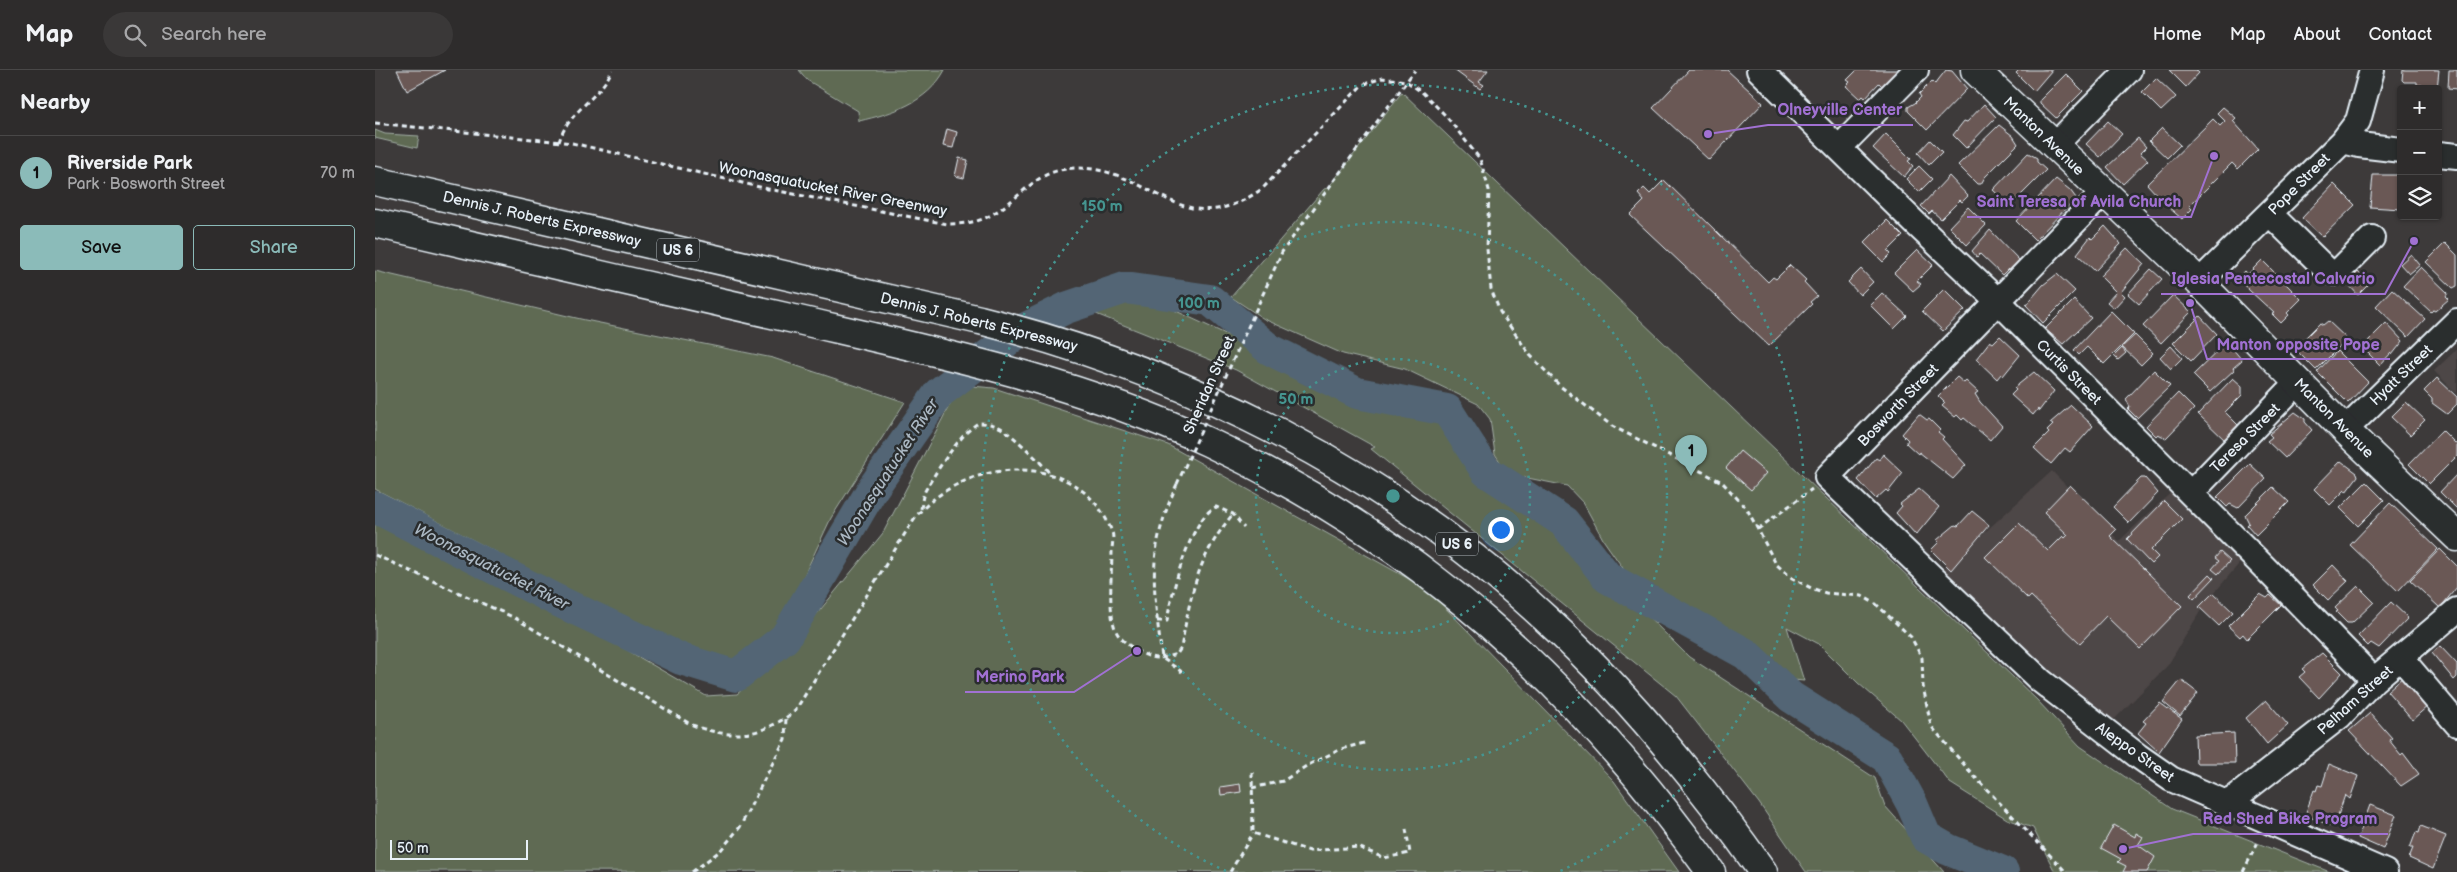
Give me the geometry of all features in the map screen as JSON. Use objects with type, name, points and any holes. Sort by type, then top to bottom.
[{"type":"main road","name":"Manton Avenue","points":[[1975,70],[2199,282],[2345,430],[2457,537]]},
{"type":"main road","name":"Dennis J. Roberts Expressway","points":[[375,181],[980,320],[1058,340],[1174,383],[1266,425],[1355,475],[1440,532],[1526,600],[1593,664],[1662,740],[1725,819],[1763,872]]},
{"type":"main road","name":"US 6","points":[[375,223],[1018,372],[1114,403],[1220,448],[1321,502],[1403,555],[1481,616],[1547,677],[1626,760],[1711,872]]},
{"type":"main road","points":[[1725,819],[1770,872]]},
{"type":"main road","points":[[1681,830],[1705,872]]},
{"type":"street","name":"Curtis Street","points":[[1759,70],[1840,147],[1915,224],[1999,302],[2191,493],[2373,680]]},
{"type":"street","points":[[1840,147],[1916,70]]},
{"type":"street","points":[[2054,146],[2129,70]]},
{"type":"street","name":"Pope Street","points":[[2199,282],[2343,141],[2358,120],[2372,70]]},
{"type":"street","points":[[2343,141],[2397,150]]},
{"type":"street","points":[[2442,154],[2457,156]]},
{"type":"street","name":"Bosworth Street","points":[[1827,477],[2103,193]]},
{"type":"street","points":[[2270,214],[2327,271],[2334,273],[2340,270],[2372,238]]},
{"type":"street","name":"Hyatt Street","points":[[2345,430],[2457,321]]},
{"type":"street","name":"Teresa Street","points":[[2191,493],[2298,382]]},
{"type":"street","name":"Aleppo Street","points":[[1827,477],[2041,681],[2171,779],[2385,872]]},
{"type":"street","name":"Pelham Street","points":[[2227,804],[2341,716],[2373,680],[2457,610]]},
{"type":"street","points":[[2401,658],[2457,724]]},
{"type":"path","points":[[559,142],[569,120],[598,90],[612,70]]},
{"type":"path","name":"Sheridan Street","points":[[1162,658],[1153,578],[1156,540],[1165,511],[1282,252],[1415,70]]},
{"type":"path","name":"Woonasquatucket River Greenway","points":[[375,124],[559,142],[768,189],[947,224],[971,223],[991,215],[1041,176],[1061,170],[1080,168],[1107,172],[1192,210],[1225,209],[1245,201],[1263,188],[1362,85],[1383,78],[1406,81],[1423,92],[1446,116],[1480,159],[1489,190],[1487,249],[1491,289],[1500,312],[1530,355],[1560,386],[1612,426],[1722,482],[1747,509],[1776,564],[1792,578],[1826,593],[1862,596],[1876,604],[1911,636],[1922,658],[1923,686],[1931,726],[1973,775],[2066,872]]},
{"type":"path","points":[[921,510],[923,495],[931,482],[953,450],[978,423],[999,427],[1033,458],[1042,463],[1053,476]]},
{"type":"path","points":[[375,555],[515,618],[690,724],[711,732],[731,735],[751,733],[786,718],[795,711],[921,510],[957,483],[979,475],[1006,470],[1030,471],[1053,476],[1073,485],[1089,497],[1101,510],[1113,534],[1113,589],[1110,613],[1117,634],[1133,648],[1151,658],[1162,658],[1177,654],[1181,648],[1197,577],[1205,554],[1233,514]]},
{"type":"path","points":[[1758,529],[1827,477]]},
{"type":"path","points":[[1157,621],[1167,621],[1183,557],[1199,525],[1210,510],[1216,508],[1233,514],[1245,528]]},
{"type":"path","points":[[1162,658],[1182,672]]},
{"type":"path","points":[[692,872],[720,851],[740,827],[785,739],[786,718]]},
{"type":"path","points":[[1251,788],[1283,781],[1308,765],[1341,750],[1368,742]]},
{"type":"path","points":[[1230,872],[1253,833],[1252,772]]},
{"type":"path","points":[[2243,872],[2268,822]]},
{"type":"path","points":[[1253,833],[1310,850],[1358,847],[1384,858],[1411,853],[1406,829]]},
{"type":"shaded area","points":[[2457,349],[2457,394],[2434,371]]},
{"type":"shaded area","points":[[2052,471],[2119,541],[2179,485],[2249,552],[2204,605],[2168,665],[2104,730],[1931,581]]},
{"type":"green space","points":[[799,70],[945,70],[938,81],[919,99],[896,110],[859,121],[858,111],[807,80]]},
{"type":"green space","points":[[1402,92],[2037,700],[2080,746],[2172,809],[2330,872],[2055,872],[2033,828],[2007,819],[1950,783],[1901,720],[1858,683],[1819,644],[1787,627],[1804,681],[1772,678],[1741,660],[1677,607],[1627,574],[1604,541],[1584,504],[1567,486],[1508,474],[1495,454],[1490,419],[1478,404],[1405,369],[1343,354],[1264,319],[1231,297],[1324,189],[1328,188]]},
{"type":"green space","points":[[375,130],[385,134],[419,136],[417,148],[375,138]]},
{"type":"green space","points":[[375,271],[585,320],[773,358],[905,402],[831,518],[779,629],[764,648],[731,666],[708,665],[654,645],[498,553],[375,489]]},
{"type":"green space","points":[[1130,302],[1163,305],[1271,355],[1408,402],[1459,439],[1487,469],[1543,512],[1689,657],[1875,778],[1885,806],[1944,872],[1806,872],[1759,803],[1676,696],[1371,449],[1375,447],[1236,370],[1091,312],[1108,305]]},
{"type":"green space","points":[[960,385],[994,388],[1168,445],[1427,589],[1614,781],[1679,872],[375,871],[375,504],[706,696],[737,694],[785,653],[883,533]]},
{"type":"building","points":[[397,70],[445,70],[407,91]]},
{"type":"building","points":[[1454,70],[1488,70],[1479,82],[1484,85],[1480,89]]},
{"type":"building","points":[[1689,70],[1727,70],[1763,103],[1709,160],[1653,108]]},
{"type":"building","points":[[1857,70],[1899,70],[1883,87],[1879,83],[1865,98],[1863,96],[1860,99],[1846,86],[1850,82],[1847,80]]},
{"type":"building","points":[[1946,70],[1952,71],[1967,89],[1927,130],[1908,111],[1908,107],[1921,97],[1919,94],[1932,81],[1935,84]]},
{"type":"building","points":[[2019,70],[2052,70],[2034,91],[2016,73]]},
{"type":"building","points":[[2169,70],[2196,70],[2199,73],[2186,87]]},
{"type":"building","points":[[2403,70],[2439,70],[2437,85],[2417,85],[2417,82],[2404,82],[2402,80]]},
{"type":"building","points":[[2449,70],[2457,70],[2457,89],[2448,88]]},
{"type":"building","points":[[2066,74],[2083,91],[2056,118],[2040,103],[2040,100]]},
{"type":"building","points":[[2156,78],[2176,97],[2161,111],[2142,92]]},
{"type":"building","points":[[1984,104],[1996,117],[1966,148],[1953,135],[1964,121],[1967,122]]},
{"type":"building","points":[[2223,107],[2236,118],[2233,121],[2258,149],[2238,169],[2232,163],[2189,206],[2192,209],[2182,219],[2147,184],[2213,119],[2220,126],[2225,121],[2217,113]]},
{"type":"building","points":[[2108,121],[2122,134],[2100,157],[2086,144]]},
{"type":"building","points":[[1999,125],[2013,136],[2018,144],[1985,177],[1981,184],[1977,184],[1958,165]]},
{"type":"building","points":[[2162,128],[2180,145],[2167,158],[2149,141]]},
{"type":"building","points":[[947,129],[957,132],[953,148],[943,146]]},
{"type":"building","points":[[1886,134],[1911,159],[1908,161],[1913,166],[1904,177],[1873,148]]},
{"type":"building","points":[[2138,138],[2146,147],[2140,153],[2148,160],[2123,184],[2107,167]]},
{"type":"building","points":[[1930,140],[1942,152],[1929,165],[1918,153]]},
{"type":"building","points":[[2028,153],[2037,158],[2037,162],[2046,170],[2010,206],[1993,190]]},
{"type":"building","points":[[959,158],[968,160],[964,178],[955,176]]},
{"type":"building","points":[[1919,166],[1932,179],[1919,192],[1906,179]]},
{"type":"building","points":[[2373,175],[2397,175],[2397,209],[2370,207]]},
{"type":"building","points":[[1949,176],[1968,196],[1962,202],[1960,200],[1941,219],[1932,211],[1929,214],[1921,206]]},
{"type":"building","points":[[2056,179],[2070,190],[2076,198],[2035,240],[2016,221]]},
{"type":"building","points":[[1664,180],[1768,282],[1773,277],[1776,279],[1790,265],[1806,280],[1804,282],[1817,296],[1810,302],[1812,304],[1769,346],[1630,215],[1644,201],[1638,194],[1644,188],[1650,194]]},
{"type":"building","points":[[2334,184],[2355,205],[2322,237],[2302,218]]},
{"type":"building","points":[[1968,207],[1986,225],[1967,245],[1949,227]]},
{"type":"building","points":[[1887,220],[1903,236],[1888,251],[1891,254],[1883,262],[1864,243]]},
{"type":"building","points":[[2105,226],[2121,244],[2095,271],[2077,254],[2090,237],[2092,239]]},
{"type":"building","points":[[1990,230],[2020,261],[2010,271],[2008,269],[2002,275],[1980,254],[1977,257],[1972,251]]},
{"type":"building","points":[[2445,243],[2457,255],[2457,286],[2453,288],[2426,262]]},
{"type":"building","points":[[2127,248],[2144,264],[2121,292],[2125,296],[2114,308],[2107,302],[2116,292],[2100,276]]},
{"type":"building","points":[[1917,250],[1933,265],[1917,281],[1921,284],[1913,291],[1894,273]]},
{"type":"building","points":[[2411,254],[2420,265],[2409,274],[2400,264]]},
{"type":"building","points":[[2262,260],[2301,299],[2287,313],[2289,315],[2281,323],[2272,314],[2274,313],[2237,279],[2245,271],[2248,274]]},
{"type":"building","points":[[2421,267],[2448,293],[2446,296],[2449,299],[2435,311],[2431,312],[2403,286]]},
{"type":"building","points":[[1861,269],[1873,282],[1860,295],[1848,282]]},
{"type":"building","points":[[2151,269],[2162,279],[2139,304],[2128,294]]},
{"type":"building","points":[[2358,272],[2370,283],[2358,295],[2347,283]]},
{"type":"building","points":[[2057,274],[2075,291],[2043,323],[2026,305],[2043,285]]},
{"type":"building","points":[[1944,289],[1965,310],[1943,331],[1922,311]]},
{"type":"building","points":[[2392,289],[2425,319],[2408,337],[2376,306]]},
{"type":"building","points":[[1882,293],[1907,316],[1894,329],[1870,305]]},
{"type":"building","points":[[2173,295],[2191,312],[2161,343],[2143,326]]},
{"type":"building","points":[[2074,300],[2091,318],[2063,344],[2045,329]]},
{"type":"building","points":[[2111,311],[2134,334],[2104,364],[2087,347],[2079,355],[2074,350]]},
{"type":"building","points":[[2200,316],[2217,334],[2191,361],[2173,343]]},
{"type":"building","points":[[2328,321],[2347,339],[2316,370],[2297,351],[2305,343],[2303,340],[2320,323],[2323,325]]},
{"type":"building","points":[[2386,323],[2403,341],[2392,355],[2391,353],[2380,365],[2362,347]]},
{"type":"building","points":[[2135,335],[2153,353],[2141,365],[2122,347]]},
{"type":"building","points":[[2000,336],[2020,355],[2003,376],[2001,374],[1997,379],[1976,359],[1990,341],[1993,343]]},
{"type":"building","points":[[2227,342],[2242,360],[2210,392],[2193,375]]},
{"type":"building","points":[[2171,346],[2182,358],[2171,369],[2160,357]]},
{"type":"building","points":[[2122,348],[2126,353],[2118,360],[2114,356]]},
{"type":"building","points":[[2337,351],[2368,382],[2348,403],[2317,372]]},
{"type":"building","points":[[2154,370],[2170,386],[2137,418],[2128,409],[2130,407],[2126,399]]},
{"type":"building","points":[[2034,372],[2054,391],[2039,411],[2038,409],[2033,415],[2011,395],[2016,390],[2014,388]]},
{"type":"building","points":[[1957,377],[1964,383],[1966,381],[1978,392],[1975,394],[1980,402],[2002,426],[1990,440],[1964,418],[1962,420],[1957,415],[1955,417],[1942,406],[1945,403],[1938,396]]},
{"type":"building","points":[[2233,378],[2242,386],[2242,395],[2225,412],[2242,429],[2228,443],[2198,414]]},
{"type":"building","points":[[2437,378],[2457,397],[2457,404],[2447,414],[2432,403],[2432,399],[2424,391]]},
{"type":"building","points":[[2178,393],[2194,409],[2166,438],[2158,434],[2156,436],[2146,426]]},
{"type":"building","points":[[2406,402],[2425,420],[2410,435],[2391,417]]},
{"type":"building","points":[[2071,405],[2093,426],[2070,452],[2065,448],[2051,464],[2034,448],[2049,433],[2047,431],[2053,425],[2050,423]]},
{"type":"building","points":[[2295,412],[2305,419],[2305,422],[2312,430],[2285,458],[2267,441],[2272,437],[2269,434]]},
{"type":"building","points":[[1919,414],[1927,420],[1929,419],[1940,430],[1938,432],[1944,437],[1942,439],[1966,465],[1953,479],[1906,443],[1908,440],[1902,434]]},
{"type":"building","points":[[2442,430],[2457,445],[2457,456],[2429,484],[2409,464]]},
{"type":"building","points":[[1740,451],[1766,473],[1751,490],[1726,468]]},
{"type":"building","points":[[1883,454],[1903,473],[1888,492],[1886,490],[1876,499],[1858,480],[1876,458],[1879,460]]},
{"type":"building","points":[[2341,461],[2357,473],[2358,476],[2346,492],[2345,490],[2330,505],[2314,489]]},
{"type":"building","points":[[2250,464],[2266,479],[2238,508],[2230,504],[2227,507],[2217,497]]},
{"type":"building","points":[[2457,474],[2457,509],[2440,492]]},
{"type":"building","points":[[2141,478],[2145,478],[2158,493],[2129,523],[2113,507]]},
{"type":"building","points":[[2366,482],[2384,500],[2358,526],[2340,508]]},
{"type":"building","points":[[2070,485],[2116,530],[2110,536],[2182,606],[2140,649],[2106,616],[2080,643],[2031,596],[2028,599],[1985,557],[2019,523],[2048,551],[2063,536],[2065,538],[2068,535],[2044,512]]},
{"type":"building","points":[[2273,487],[2289,502],[2256,535],[2247,525],[2249,523],[2245,515]]},
{"type":"building","points":[[1919,489],[1939,507],[1916,535],[1896,513],[1902,506],[1900,504]]},
{"type":"building","points":[[2164,501],[2182,519],[2151,550],[2158,557],[2151,564],[2127,539]]},
{"type":"building","points":[[2390,503],[2438,549],[2398,591],[2350,545]]},
{"type":"building","points":[[1972,511],[1989,525],[1951,570],[1931,550],[1939,542],[1937,540],[1955,525],[1958,526]]},
{"type":"building","points":[[2440,549],[2457,566],[2457,587],[2440,608],[2410,580]]},
{"type":"building","points":[[2220,552],[2230,561],[2218,574],[2212,569],[2219,561],[2215,558]]},
{"type":"building","points":[[2333,565],[2348,581],[2328,600],[2313,585]]},
{"type":"building","points":[[2210,574],[2214,578],[2194,599],[2190,595]]},
{"type":"building","points":[[2358,586],[2374,602],[2352,623],[2347,623],[2336,612],[2338,611],[2335,608]]},
{"type":"building","points":[[2213,593],[2233,612],[2219,626],[2199,607]]},
{"type":"building","points":[[2260,594],[2267,598],[2270,595],[2281,605],[2247,639],[2243,634],[2240,637],[2228,626]]},
{"type":"building","points":[[2391,602],[2408,618],[2379,648],[2371,643],[2368,646],[2358,636]]},
{"type":"building","points":[[2440,646],[2457,664],[2457,677],[2454,680],[2432,653]]},
{"type":"building","points":[[2322,653],[2342,673],[2319,698],[2299,677],[2305,672],[2302,669]]},
{"type":"building","points":[[2404,676],[2429,705],[2412,720],[2387,691]]},
{"type":"building","points":[[2181,680],[2198,693],[2180,716],[2163,702]]},
{"type":"building","points":[[2266,700],[2288,725],[2267,744],[2246,718]]},
{"type":"building","points":[[2160,703],[2182,719],[2159,752],[2138,733],[2146,723],[2143,721]]},
{"type":"building","points":[[2370,713],[2392,738],[2389,740],[2401,755],[2403,753],[2419,774],[2401,786],[2349,731]]},
{"type":"building","points":[[2234,733],[2235,763],[2196,763],[2195,735]]},
{"type":"building","points":[[2329,764],[2358,776],[2350,799],[2345,795],[2334,827],[2305,815],[2314,790],[2316,791],[2318,785],[2322,786]]},
{"type":"building","points":[[1240,784],[1241,792],[1221,795],[1220,787]]},
{"type":"building","points":[[2370,805],[2396,815],[2383,849],[2358,838]]},
{"type":"building","points":[[2114,825],[2135,837],[2136,833],[2143,837],[2138,845],[2155,857],[2147,872],[2123,872],[2126,866],[2118,862],[2121,859],[2101,848]]},
{"type":"building","points":[[2421,826],[2446,836],[2433,869],[2409,858],[2413,848],[2410,848],[2416,832],[2419,833]]},
{"type":"waterway","name":"Woonasquatucket River","points":[[375,507],[554,599],[681,659],[736,676],[785,638],[873,488],[939,393],[1020,331],[1066,308],[1125,288],[1210,300],[1269,349],[1357,393],[1447,410],[1486,471],[1564,522],[1608,578],[1746,654],[1791,697],[1887,758],[1912,804],[1926,837],[1947,849],[2003,872]]},
{"type":"place","name":"Olneyville Center","points":[[1708,134]]},
{"type":"place","name":"Saint Teresa of Avila Church","points":[[2214,156]]},
{"type":"place","name":"Iglesia Pentecostal Calvario","points":[[2414,241]]},
{"type":"place","name":"Manton opposite Pope","points":[[2190,303]]},
{"type":"place","name":"Riverside Park","points":[[1691,476]]},
{"type":"place","name":"Merino Park","points":[[1137,651]]},
{"type":"place","name":"Red Shed Bike Program","points":[[2123,849]]}]
